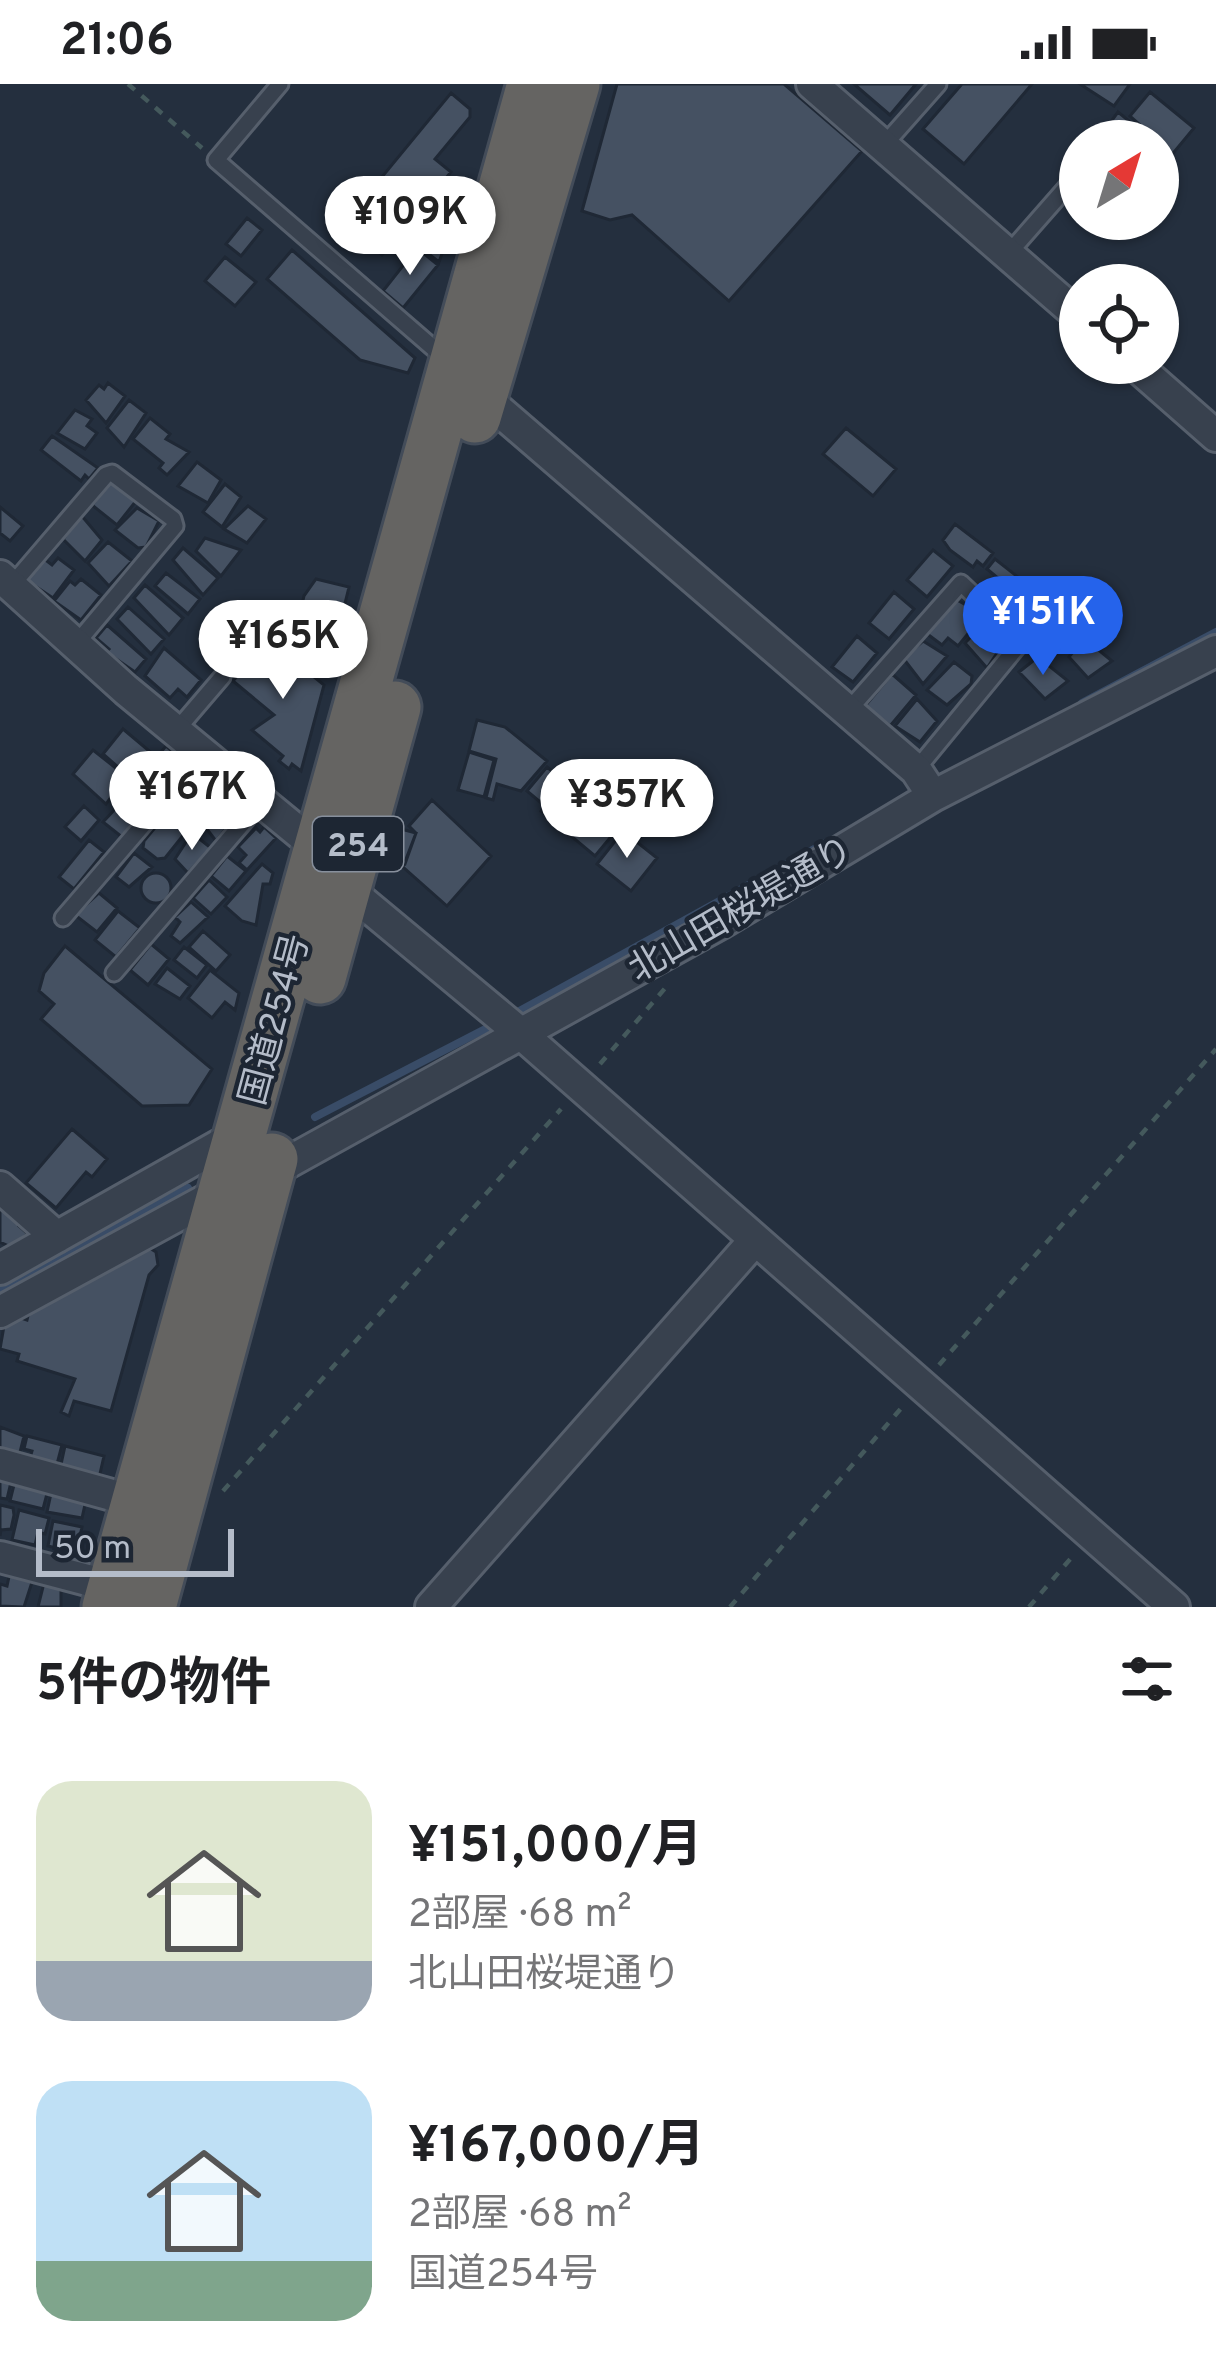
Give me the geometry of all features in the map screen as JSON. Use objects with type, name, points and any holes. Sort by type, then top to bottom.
[{"type":"highway","name":"国道254号","points":[[124,1600],[467,380],[533,84]]},
{"type":"highway","name":"国道254号","points":[[467,380],[574,84]]},
{"type":"highway","name":"国道254号","points":[[124,1600],[136,1502],[246,1164]]},
{"type":"street","points":[[812,84],[1059,299]]},
{"type":"street","points":[[467,380],[925,783]]},
{"type":"street","points":[[1156,384],[1216,436]]},
{"type":"street","points":[[6,581],[1174,1607]]},
{"type":"street","name":"北山田桜堤通り","points":[[246,1164],[519,1032],[721,922],[925,783],[1216,651]]},
{"type":"street","points":[[0,1269],[57,1237],[246,1164]]},
{"type":"street","points":[[0,1312],[246,1164]]},
{"type":"street","points":[[0,1187],[57,1237]]},
{"type":"street","points":[[431,1607],[755,1240]]},
{"type":"street","points":[[0,1463],[136,1502]]},
{"type":"street","points":[[0,1557],[124,1600]]},
{"type":"lane","points":[[280,84],[216,160],[467,380]]},
{"type":"lane","points":[[884,146],[938,84]]},
{"type":"lane","points":[[1008,254],[1059,196]]},
{"type":"lane","points":[[6,581],[106,475],[112,473],[173,519],[175,526],[76,644]]},
{"type":"lane","points":[[846,713],[961,583],[1022,641],[925,783]]},
{"type":"lane","points":[[175,732],[222,676]]},
{"type":"lane","points":[[64,918],[202,755]]},
{"type":"lane","points":[[114,973],[261,802]]},
{"type":"path","points":[[128,84],[216,160]]},
{"type":"path","points":[[219,1495],[679,972]]},
{"type":"path","points":[[730,1607],[1216,1048]]},
{"type":"path","points":[[1029,1607],[1092,1534]]},
{"type":"building","points":[[617,84],[784,84],[862,151],[729,301],[632,215],[610,220],[582,211]]},
{"type":"building","points":[[854,84],[916,84],[890,115]]},
{"type":"building","points":[[962,84],[1032,84],[964,164],[923,129]]},
{"type":"building","points":[[1080,84],[1130,84],[1114,106]]},
{"type":"building","points":[[1150,92],[1194,128],[1179,146],[1179,120],[1134,120],[1130,116]]},
{"type":"building","points":[[451,93],[470,109],[470,117],[435,159],[451,172],[382,255],[344,223]]},
{"type":"building","points":[[445,216],[453,223],[439,262],[420,247]]},
{"type":"building","points":[[247,218],[262,230],[241,256],[226,244]]},
{"type":"building","points":[[417,248],[438,265],[403,308],[383,291]]},
{"type":"building","points":[[292,250],[415,358],[408,373],[360,360],[267,279]]},
{"type":"building","points":[[225,257],[256,282],[235,306],[205,281]]},
{"type":"building","points":[[108,383],[125,396],[106,423],[86,400],[99,385],[104,389]]},
{"type":"building","points":[[129,400],[146,413],[124,447],[107,428]]},
{"type":"building","points":[[75,410],[92,419],[87,426],[97,433],[85,449],[57,433]]},
{"type":"building","points":[[150,418],[170,434],[166,439],[189,452],[167,475],[159,468],[163,463],[133,439]]},
{"type":"building","points":[[846,428],[896,469],[873,496],[823,454]]},
{"type":"building","points":[[52,436],[98,468],[89,479],[85,475],[81,481],[41,450]]},
{"type":"building","points":[[197,462],[221,480],[208,503],[178,486]]},
{"type":"building","points":[[111,481],[136,501],[117,525],[92,505]]},
{"type":"building","points":[[225,484],[241,497],[222,527],[203,512]]},
{"type":"building","points":[[248,506],[266,519],[247,543],[224,529]]},
{"type":"building","points":[[0,507],[23,526],[10,541],[0,533]]},
{"type":"building","points":[[137,508],[159,521],[146,547],[138,548],[115,530]]},
{"type":"building","points":[[81,515],[102,540],[85,561],[63,539]]},
{"type":"building","points":[[955,524],[993,553],[983,566],[977,561],[973,567],[943,540]]},
{"type":"building","points":[[205,538],[241,550],[221,576],[196,551]]},
{"type":"building","points":[[108,542],[132,561],[109,586],[88,563]]},
{"type":"building","points":[[183,548],[218,578],[203,595],[173,560]]},
{"type":"building","points":[[933,550],[953,566],[927,597],[907,580]]},
{"type":"building","points":[[43,558],[52,565],[58,558],[74,570],[53,598],[26,580]]},
{"type":"building","points":[[995,559],[1033,589],[1017,609],[991,588],[999,579],[987,569]]},
{"type":"building","points":[[166,573],[200,599],[188,614],[155,586]]},
{"type":"building","points":[[81,579],[101,595],[81,620],[54,601],[70,581],[75,585]]},
{"type":"building","points":[[316,579],[349,587],[330,664],[300,656],[306,631],[296,629],[304,596]]},
{"type":"building","points":[[145,585],[183,618],[169,635],[134,598]]},
{"type":"building","points":[[894,592],[914,609],[889,639],[869,623]]},
{"type":"building","points":[[957,600],[975,610],[972,614],[979,620],[958,646],[948,638],[942,645],[926,633]]},
{"type":"building","points":[[1043,600],[1081,634],[1067,650],[1036,623]]},
{"type":"building","points":[[128,607],[164,639],[151,654],[117,619]]},
{"type":"building","points":[[987,621],[1005,641],[987,668],[965,643]]},
{"type":"building","points":[[107,625],[146,659],[135,672],[106,652],[109,649],[96,638]]},
{"type":"building","points":[[857,636],[877,653],[853,682],[832,667]]},
{"type":"building","points":[[1084,638],[1112,661],[1088,678],[1069,657]]},
{"type":"building","points":[[269,640],[324,685],[301,771],[279,761],[283,756],[252,730],[274,715],[233,681]]},
{"type":"building","points":[[923,641],[947,656],[923,684],[903,658]]},
{"type":"building","points":[[164,648],[201,680],[187,697],[178,689],[170,698],[145,676]]},
{"type":"building","points":[[1038,657],[1068,681],[1045,699],[1019,672]]},
{"type":"building","points":[[954,662],[972,676],[971,684],[947,705],[927,690]]},
{"type":"building","points":[[892,674],[916,695],[890,726],[865,706]]},
{"type":"building","points":[[917,699],[937,721],[920,742],[895,726]]},
{"type":"building","points":[[477,720],[505,727],[547,761],[521,791],[497,784],[493,800],[486,798],[496,759],[469,751]]},
{"type":"building","points":[[123,729],[154,755],[133,780],[103,754]]},
{"type":"building","points":[[166,746],[183,760],[155,795],[137,780]]},
{"type":"building","points":[[93,750],[132,781],[115,801],[111,797],[106,804],[73,774]]},
{"type":"building","points":[[469,752],[494,760],[484,797],[458,790]]},
{"type":"building","points":[[547,767],[619,827],[595,856],[541,811],[545,806],[527,791]]},
{"type":"building","points":[[197,776],[203,781],[207,776],[222,788],[195,821],[174,803]]},
{"type":"building","points":[[133,790],[149,802],[122,837],[103,822]]},
{"type":"building","points":[[229,795],[241,810],[216,841],[200,820],[218,796]]},
{"type":"building","points":[[432,800],[491,856],[447,906],[403,867],[416,833],[409,826]]},
{"type":"building","points":[[84,806],[99,820],[81,841],[65,827]]},
{"type":"building","points":[[168,812],[189,828],[165,858],[157,859],[143,848],[144,841]]},
{"type":"building","points":[[264,827],[276,838],[247,870],[239,863],[246,855],[238,847],[256,828],[260,832]]},
{"type":"building","points":[[401,829],[416,833],[405,864],[392,860]]},
{"type":"building","points":[[623,831],[657,858],[631,891],[597,864]]},
{"type":"building","points":[[192,833],[211,848],[188,873],[175,859]]},
{"type":"building","points":[[89,840],[104,852],[74,889],[59,877]]},
{"type":"building","points":[[134,853],[152,867],[129,887],[116,877]]},
{"type":"building","points":[[227,856],[246,871],[229,891],[211,876]]},
{"type":"building","points":[[262,864],[273,873],[270,884],[263,884],[256,925],[242,921],[225,906]]},
{"type":"building","points":[[156,873],[171,888],[156,903],[141,888]]},
{"type":"building","points":[[209,880],[227,897],[211,914],[193,898]]},
{"type":"building","points":[[99,893],[117,908],[97,932],[75,915]]},
{"type":"building","points":[[191,902],[208,917],[180,943],[171,936],[180,922],[175,917]]},
{"type":"building","points":[[118,911],[140,928],[116,957],[95,940]]},
{"type":"building","points":[[203,931],[230,955],[216,971],[189,947]]},
{"type":"building","points":[[151,944],[169,959],[148,985],[130,970]]},
{"type":"building","points":[[65,946],[212,1069],[189,1105],[142,1106],[41,1019],[54,1004],[39,991],[44,973]]},
{"type":"building","points":[[184,947],[207,965],[197,978],[174,960]]},
{"type":"building","points":[[167,968],[190,986],[180,999],[155,984]]},
{"type":"building","points":[[210,970],[239,993],[235,1010],[225,1002],[212,1018],[188,998]]},
{"type":"building","points":[[72,1129],[107,1159],[92,1177],[86,1172],[56,1208],[26,1183]]},
{"type":"building","points":[[0,1202],[24,1220],[19,1226],[28,1234],[11,1247],[0,1242]]},
{"type":"building","points":[[148,1247],[156,1252],[158,1265],[149,1275],[111,1411],[74,1401],[69,1416],[61,1412],[75,1379],[17,1361],[19,1354],[0,1349],[4,1326],[18,1317],[27,1320],[29,1312]]},
{"type":"building","points":[[0,1427],[24,1436],[19,1456],[0,1453]]},
{"type":"building","points":[[27,1436],[62,1445],[56,1468],[29,1461],[32,1451],[24,1449]]},
{"type":"building","points":[[65,1446],[104,1456],[99,1478],[60,1469]]},
{"type":"building","points":[[0,1476],[11,1482],[7,1499],[0,1498]]},
{"type":"building","points":[[15,1481],[48,1490],[43,1509],[10,1501]]},
{"type":"building","points":[[52,1489],[86,1500],[82,1518],[47,1512]]},
{"type":"building","points":[[0,1505],[13,1508],[14,1515],[11,1529],[1,1530],[0,1536]]},
{"type":"building","points":[[19,1510],[49,1518],[45,1534],[38,1532],[35,1545],[12,1540]]},
{"type":"building","points":[[53,1521],[82,1527],[76,1553],[48,1546]]},
{"type":"building","points":[[10,1572],[33,1579],[24,1607],[0,1606],[0,1584],[7,1586]]},
{"type":"building","points":[[44,1583],[61,1587],[61,1607],[38,1607]]},
{"type":"waterway","points":[[1082,703],[1216,632]]},
{"type":"waterway","points":[[514,1014],[827,842]]},
{"type":"waterway","points":[[315,1117],[495,1024]]},
{"type":"waterway","points":[[0,1291],[188,1188]]}]
